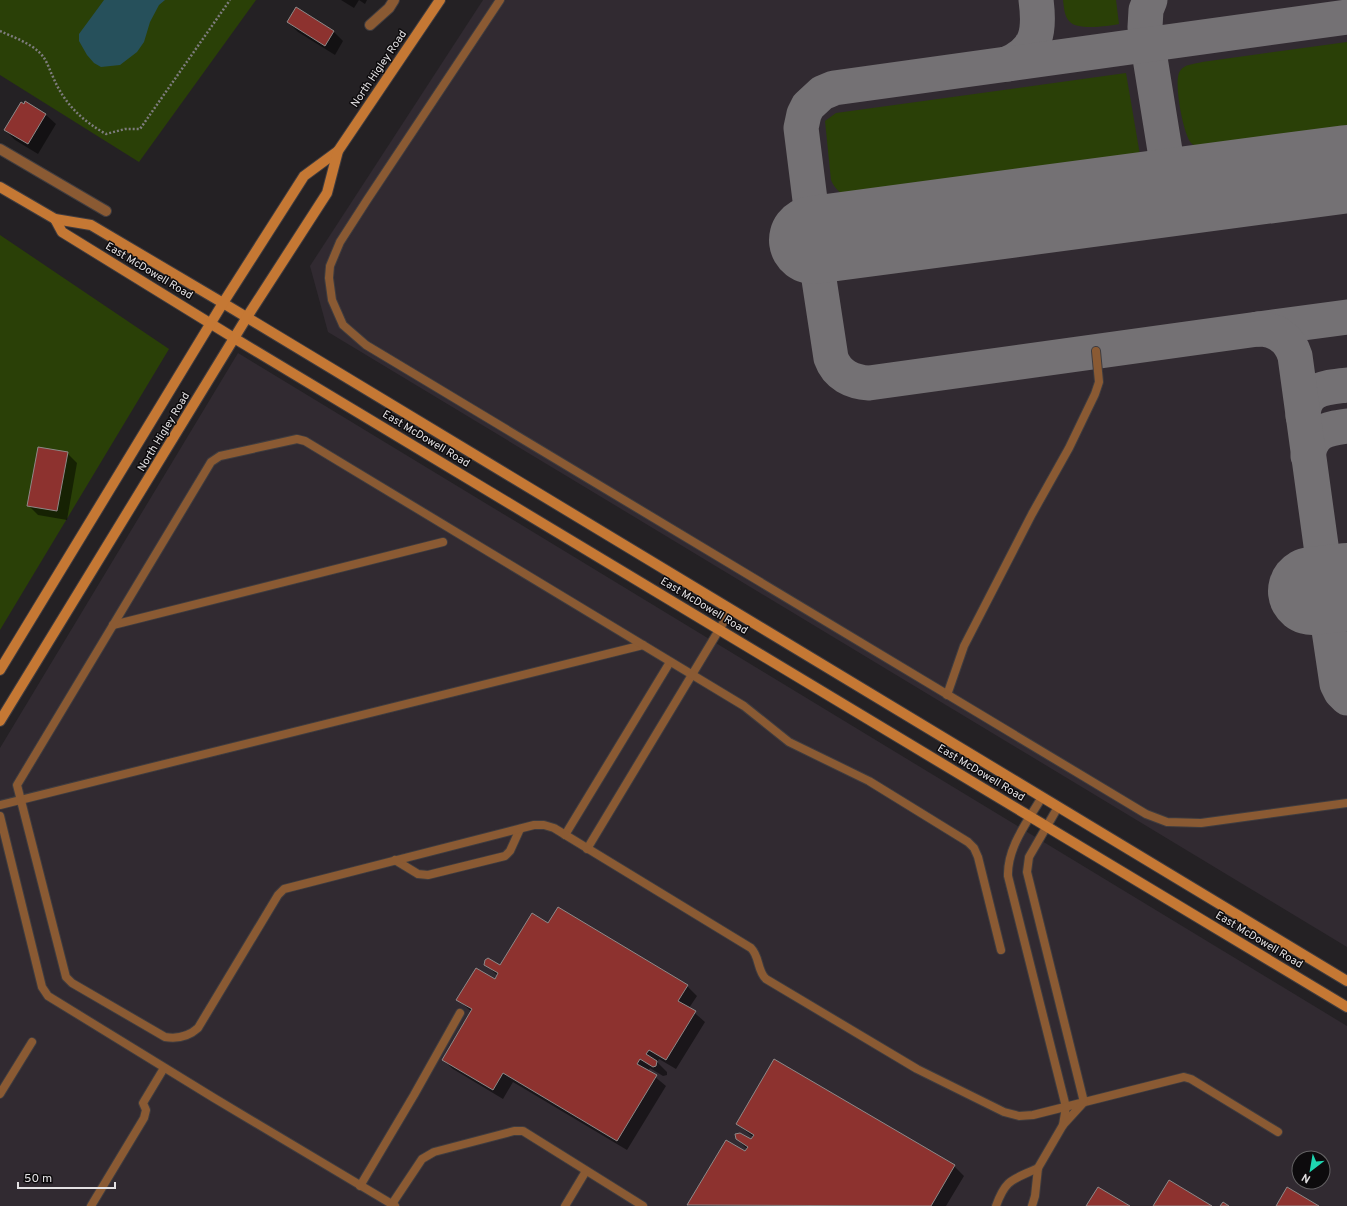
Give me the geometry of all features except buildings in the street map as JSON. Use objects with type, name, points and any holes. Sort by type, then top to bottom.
[{"type":"main road","name":"North Higley Road","points":[[0,721],[247,317],[327,193],[338,151],[440,0]]},
{"type":"main road","name":"North Higley Road","points":[[0,670],[223,303],[304,176],[338,151]]},
{"type":"main road","name":"East McDowell Road","points":[[0,186],[55,219],[91,225],[247,317],[1347,982]]},
{"type":"main road","name":"East McDowell Road","points":[[55,219],[62,232],[234,338],[1347,1007]]},
{"type":"street","points":[[370,25],[389,8],[394,0]]},
{"type":"street","points":[[0,149],[106,211]]},
{"type":"lane","points":[[500,0],[367,200],[333,257],[329,278],[332,295],[343,325],[354,336],[372,349],[1128,805],[1146,814],[1167,822],[1202,823],[1347,803]]},
{"type":"lane","points":[[947,695],[964,646],[1032,514],[1069,448],[1095,394],[1099,382],[1096,351]]},
{"type":"lane","points":[[1002,950],[978,857],[972,845],[869,781],[789,742],[750,710],[692,674],[305,441],[297,439],[220,456],[211,462],[17,785],[66,976],[72,983],[165,1038],[188,1036],[198,1028],[278,895],[284,889],[520,829],[544,825],[565,835],[751,948],[757,957],[762,974],[766,979],[931,1077],[1012,1114],[1026,1116],[1180,1078],[1188,1078],[1278,1132]]},
{"type":"lane","points":[[113,625],[443,542]]},
{"type":"lane","points":[[587,849],[731,610]]},
{"type":"lane","points":[[0,805],[643,645]]},
{"type":"lane","points":[[565,835],[670,662]]},
{"type":"lane","points":[[1042,797],[1012,849],[1009,861],[1008,876],[1066,1107],[1063,1125]]},
{"type":"lane","points":[[1058,807],[1029,857],[1027,872],[1084,1102]]},
{"type":"lane","points":[[0,816],[45,991],[57,1003],[164,1068],[393,1205],[422,1159],[434,1152],[514,1131],[523,1131],[643,1206]]},
{"type":"lane","points":[[395,860],[418,874],[428,875],[505,856],[510,851],[520,829]]},
{"type":"lane","points":[[360,1186],[414,1095],[460,1013]]},
{"type":"lane","points":[[0,1094],[32,1042]]},
{"type":"lane","points":[[91,1206],[144,1118],[146,1110],[143,1103],[164,1068]]},
{"type":"lane","points":[[1032,1206],[1035,1196],[1038,1168],[1063,1125],[1084,1102]]},
{"type":"lane","points":[[996,1206],[1002,1191],[1008,1182],[1038,1168]]},
{"type":"lane","points":[[566,1206],[586,1171]]},
{"type":"path","points":[[0,31],[40,52],[48,65],[59,91],[71,109],[82,119],[106,134],[125,129],[140,129],[230,0]]},
{"type":"shaded area","points":[[483,0],[1347,0],[1347,947],[328,332],[310,266]]},
{"type":"shaded area","points":[[238,353],[1347,1026],[1347,1206],[0,1206],[0,748]]},
{"type":"green space","points":[[0,0],[256,0],[139,162],[0,75]]},
{"type":"green space","points":[[1063,0],[1116,0],[1119,24],[1085,27],[1073,24],[1066,16]]},
{"type":"green space","points":[[1347,42],[1347,128],[1205,148],[1197,147],[1191,143],[1182,119],[1178,95],[1178,76],[1184,67],[1202,62]]},
{"type":"green space","points":[[1126,73],[1140,155],[850,197],[838,191],[831,180],[825,121],[836,113]]},
{"type":"green space","points":[[0,235],[169,349],[0,630]]},
{"type":"water","points":[[104,0],[165,0],[159,5],[150,22],[144,42],[137,52],[120,65],[101,67],[94,63],[87,55],[79,41],[79,34]]},
{"type":"taxiway","points":[[1007,64],[1025,53],[1035,38],[1038,21],[1036,0]]},
{"type":"taxiway","points":[[1150,0],[1146,10],[1145,27],[1172,194]]},
{"type":"taxiway","points":[[1327,589],[1295,356],[1286,340],[1271,331],[1258,329],[869,383],[851,379],[837,369],[831,358],[813,240],[810,200],[801,128],[804,114],[808,106],[822,93],[834,88],[1347,17]]},
{"type":"taxiway","points":[[1258,329],[1347,317]]},
{"type":"taxiway","points":[[1303,416],[1304,407],[1307,400],[1317,391],[1347,385]]},
{"type":"taxiway","points":[[1308,456],[1313,441],[1317,436],[1326,430],[1347,426]]},
{"type":"taxiway","points":[[1323,590],[1337,684],[1341,692],[1347,698]]},
{"type":"runway","points":[[813,240],[1347,169]]},
{"type":"runway","points":[[1312,591],[1347,587]]}]
